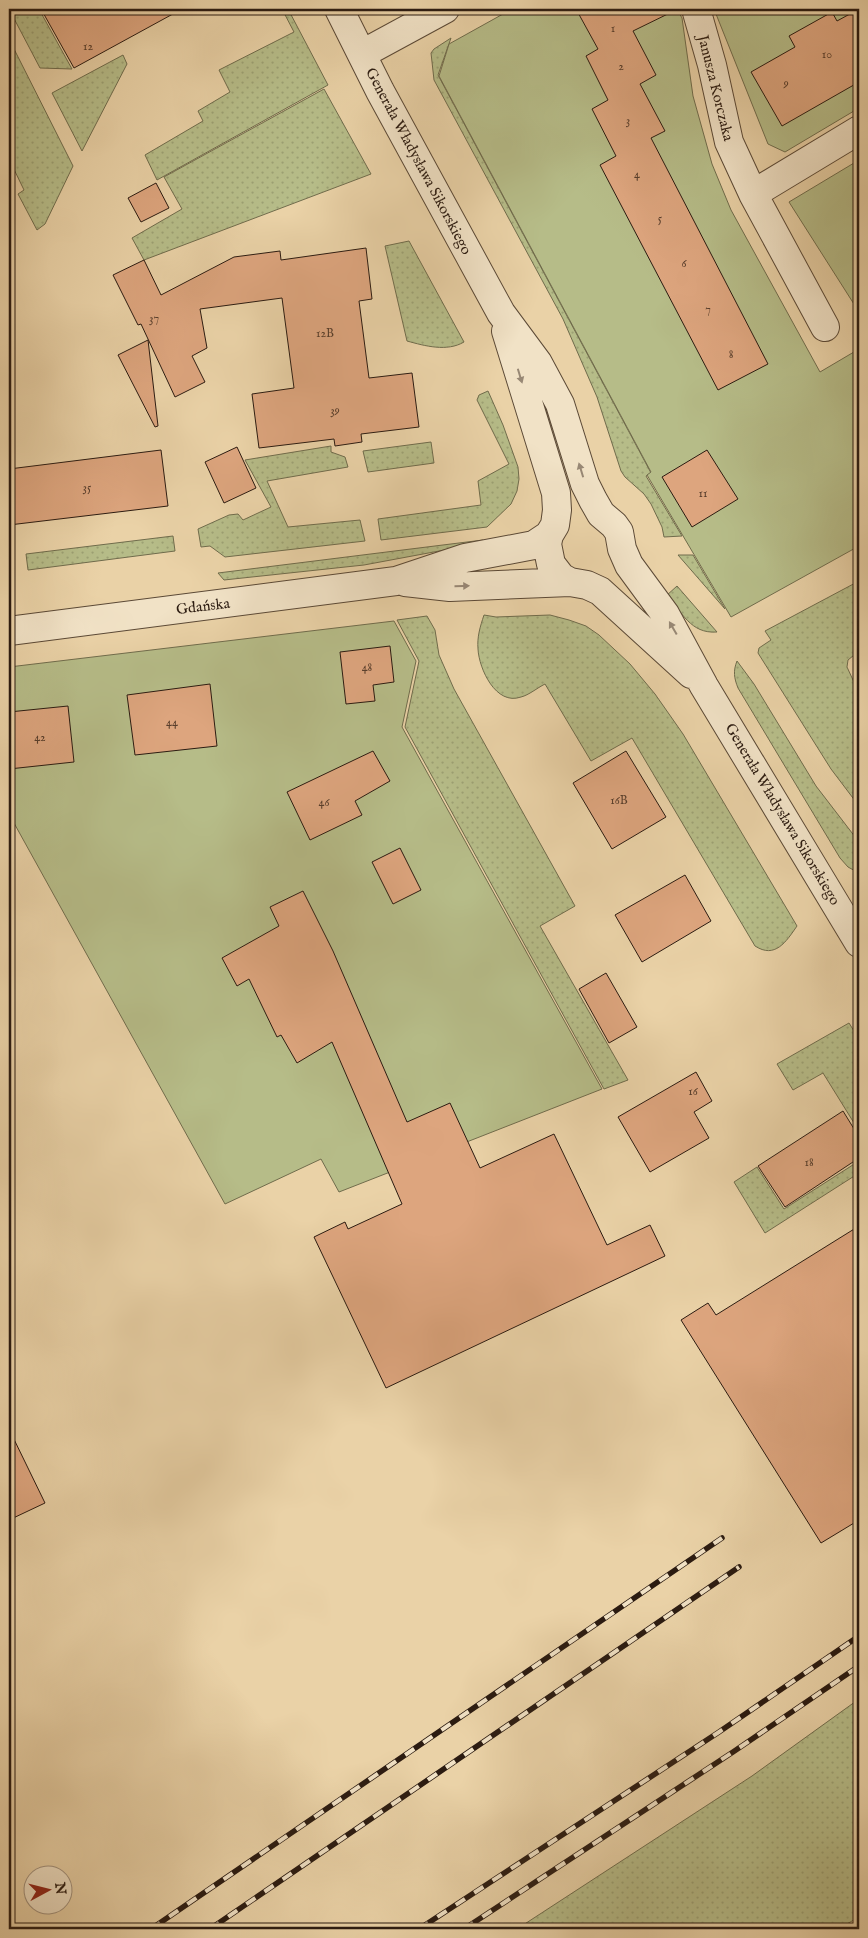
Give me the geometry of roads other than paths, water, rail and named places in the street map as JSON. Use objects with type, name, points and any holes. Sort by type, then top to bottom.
[{"type":"street","name":"Generała Władysława Sikorskiego","points":[[339,9],[501,313],[538,363],[560,404],[585,484],[601,514],[614,524],[622,540],[622,549],[629,565],[665,614],[704,686],[859,943]]},
{"type":"street","points":[[362,54],[445,9]]},
{"type":"street","name":"Janusza Korczaka","points":[[696,9],[712,65],[729,142],[753,194],[824,327]]},
{"type":"street","points":[[753,194],[859,130]]},
{"type":"street","name":"Generała Władysława Sikorskiego","points":[[501,313],[556,493],[557,510],[548,554],[551,564],[561,577],[600,591],[650,639],[704,686]]},
{"type":"street","points":[[552,530],[564,516],[576,511],[588,510],[601,514]]},
{"type":"street","name":"Gdańska","points":[[9,631],[396,581],[465,558],[534,545],[552,530]]},
{"type":"street","points":[[578,584],[598,583],[608,578],[620,560],[622,549]]},
{"type":"street","name":"Gdańska","points":[[396,581],[450,586],[578,584]]},
{"type":"railway","points":[[151,1929],[722,1538]]},
{"type":"railway","points":[[210,1929],[739,1567]]},
{"type":"railway","points":[[419,1929],[719,1732],[859,1636]]},
{"type":"railway","points":[[464,1929],[733,1752],[859,1666]]}]
